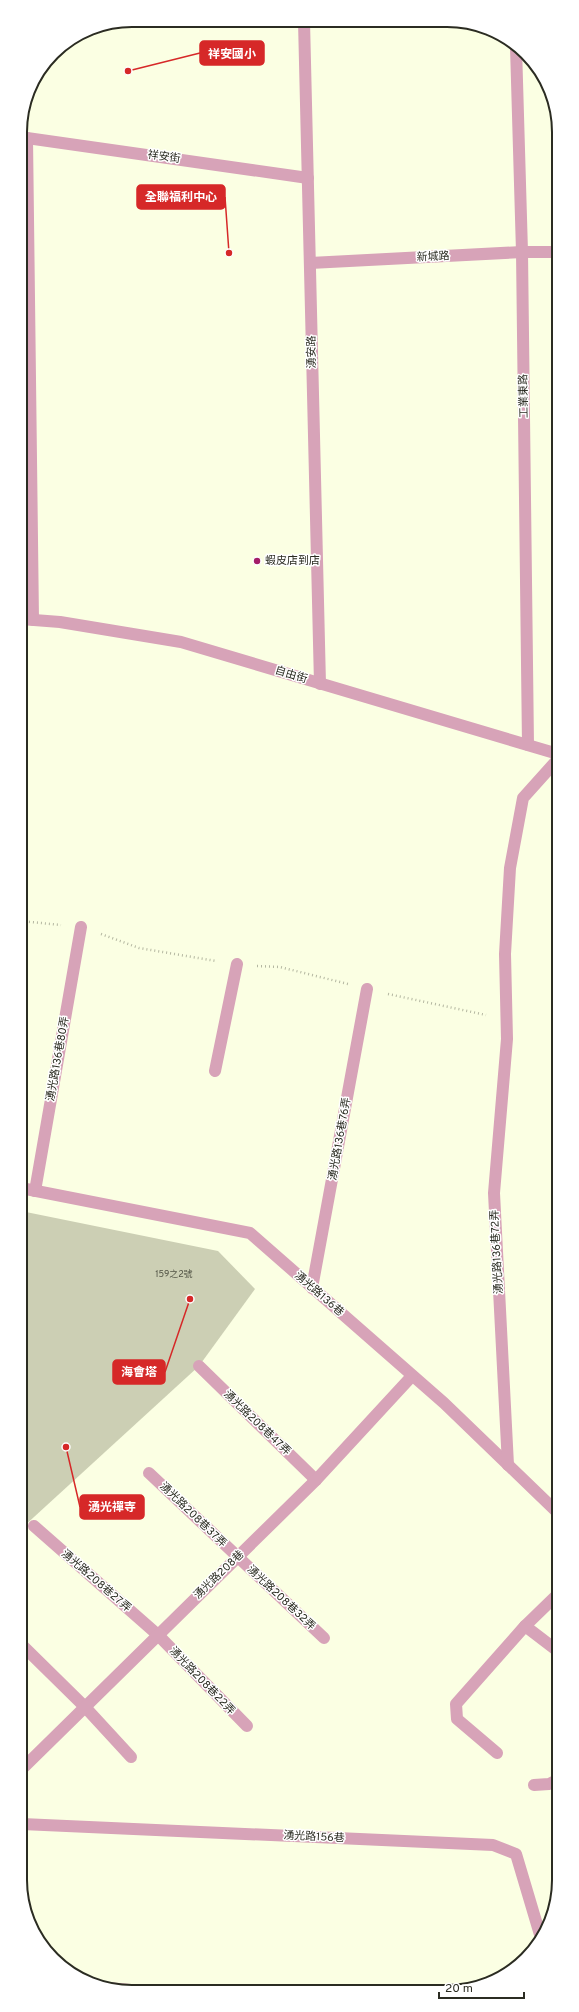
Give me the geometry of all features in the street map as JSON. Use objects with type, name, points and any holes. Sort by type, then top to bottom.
[{"type":"street","name":"湧安路","points":[[304,27],[320,684]]},
{"type":"street","name":"工業東路","points":[[516,54],[522,252],[528,745]]},
{"type":"street","name":"祥安街","points":[[27,137],[308,178]]},
{"type":"street","name":"新城路","points":[[310,263],[522,252],[552,252]]},
{"type":"street","name":"自由街","points":[[27,619],[60,622],[181,642],[552,752]]},
{"type":"street","name":"湧光路136巷72弄","points":[[508,1465],[494,1193],[508,1040],[505,954],[510,868],[523,798],[552,766]]},
{"type":"street","name":"湧光路136巷80弄","points":[[35,1191],[81,927]]},
{"type":"street","points":[[215,1071],[237,964]]},
{"type":"street","name":"湧光路136巷76弄","points":[[312,1288],[367,989]]},
{"type":"street","name":"湧光路136巷","points":[[27,1189],[250,1233],[444,1403],[552,1508]]},
{"type":"street","name":"湧光路208巷47弄","points":[[199,1366],[316,1480]]},
{"type":"street","name":"湧光路208巷","points":[[27,1765],[316,1480],[412,1376]]},
{"type":"street","name":"湧光路208巷37弄","points":[[149,1473],[237,1557]]},
{"type":"street","name":"湧光路208巷27弄","points":[[34,1526],[158,1635]]},
{"type":"street","name":"湧光路208巷32弄","points":[[237,1557],[324,1638]]},
{"type":"street","points":[[497,1753],[457,1718],[456,1704],[525,1626],[552,1600]]},
{"type":"street","points":[[525,1626],[552,1647]]},
{"type":"street","name":"湧光路208巷22弄","points":[[158,1635],[247,1726]]},
{"type":"street","points":[[27,1649],[132,1757]]},
{"type":"street","points":[[534,1785],[552,1783]]},
{"type":"street","name":"湧光路156巷","points":[[27,1824],[493,1845],[516,1854],[539,1930]]},
{"type":"path","points":[[27,922],[81,927],[139,948],[237,964],[280,967],[367,989],[484,1014],[508,1040]]},
{"type":"building","points":[[27,1212],[218,1251],[255,1289],[199,1366],[27,1523]]},
{"type":"place","name":"祥安國小","points":[[128,71]]},
{"type":"place","name":"全聯福利中心","points":[[229,253]]},
{"type":"place","name":"蝦皮店到店","points":[[257,561]]},
{"type":"place","name":"海會塔","points":[[190,1299]]},
{"type":"place","name":"湧光禪寺","points":[[66,1447]]}]
